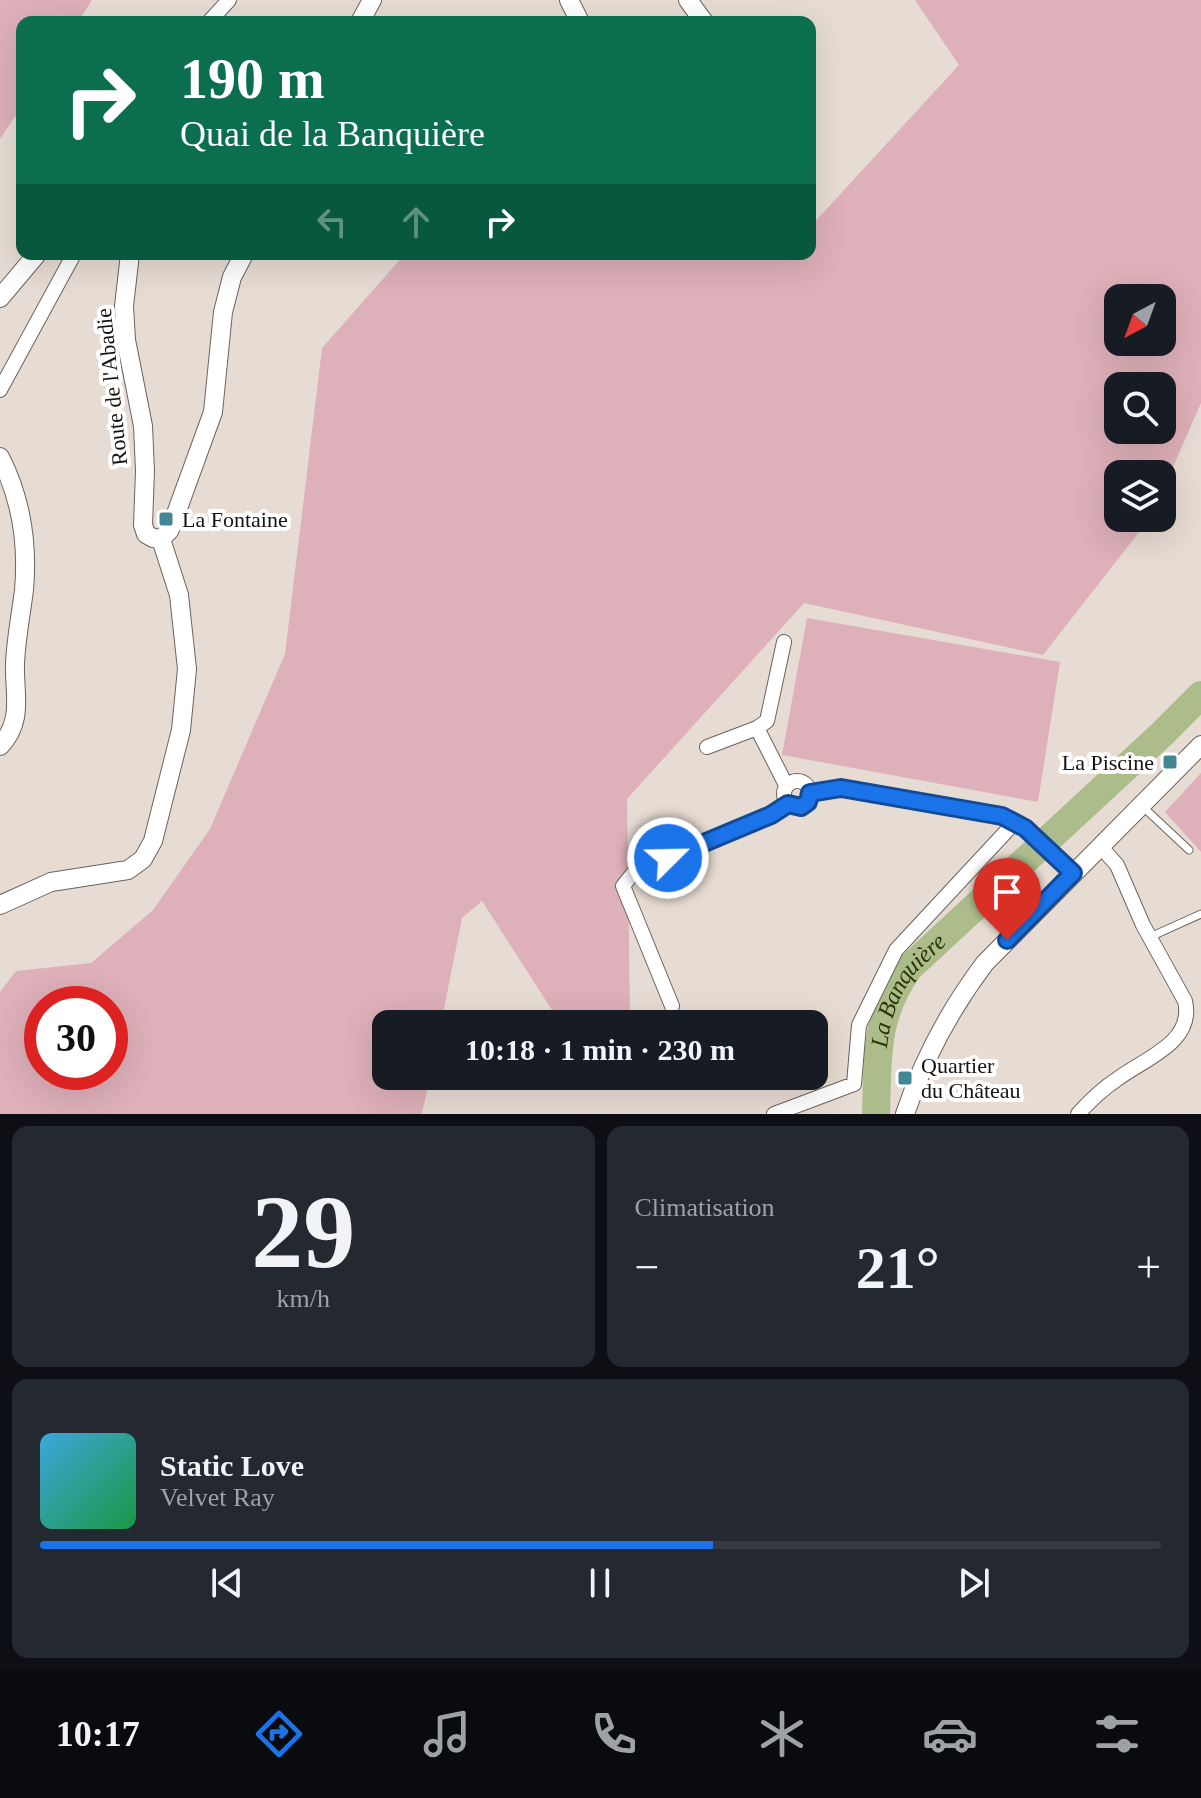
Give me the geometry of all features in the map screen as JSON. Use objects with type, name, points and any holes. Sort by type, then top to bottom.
[{"type":"street","points":[[214,16],[229,0]]},
{"type":"street","points":[[0,298],[32,260]]},
{"type":"street","points":[[0,390],[71,260]]},
{"type":"street","name":"Route de l'Abadie","points":[[129,260],[124,306],[126,340],[143,426],[143,525],[146,534],[161,539]]},
{"type":"street","points":[[0,905],[51,882],[128,870],[143,859],[153,841],[181,730],[187,669],[179,595],[161,539],[173,522],[213,412],[223,312],[232,277],[241,260]]},
{"type":"street","points":[[0,457],[16,497],[22,523],[24,561],[15,663],[17,716],[13,730],[0,746]]},
{"type":"street","points":[[707,747],[763,725],[770,713],[784,642]]},
{"type":"street","points":[[757,728],[786,785],[784,797],[788,804]]},
{"type":"street","points":[[905,1114],[937,1039],[985,963],[1067,868],[1100,846],[1201,745]]},
{"type":"street","points":[[672,1006],[623,886],[635,871],[771,815],[788,804],[801,807],[808,802],[810,793],[807,785],[799,780],[786,785]]},
{"type":"street","points":[[810,793],[827,789],[853,789],[1002,816],[1020,825],[1067,868]]},
{"type":"street","points":[[774,1114],[791,1111],[854,1084],[859,1025],[896,950],[1020,825]]},
{"type":"street","points":[[1078,1114],[1114,1081],[1173,1042],[1184,1028],[1188,1014],[1185,1001],[1150,937],[1117,865],[1100,846]]},
{"type":"lane","points":[[1141,805],[1189,850]]},
{"type":"lane","points":[[1150,937],[1201,914]]},
{"type":"shaded area","points":[[0,0],[92,0],[82,16],[16,16],[16,115],[0,139]]},
{"type":"shaded area","points":[[915,0],[1201,0],[1201,403],[1176,460],[1104,460],[1104,532],[1139,532],[1043,655],[804,603],[627,799],[630,1010],[552,1010],[482,901],[462,918],[444,1010],[372,1010],[372,1090],[427,1090],[422,1114],[0,1114],[0,992],[16,971],[91,963],[153,910],[210,829],[285,654],[322,348],[400,260],[816,260],[816,220],[959,65]]},
{"type":"shaded area","points":[[807,618],[1060,662],[1038,802],[782,755]]},
{"type":"shaded area","points":[[1201,773],[1201,852],[1165,812]]},
{"type":"waterway","name":"La Banquière","points":[[876,1114],[880,1038],[889,1004],[909,968],[1201,695]]},
{"type":"place","name":"La Fontaine","points":[[166,519]]},
{"type":"place","name":"La Piscine","points":[[1170,762]]},
{"type":"place","name":"Quartier du Château","points":[[905,1078]]},
{"type":"route","points":[[668,858],[771,815],[788,804],[801,807],[808,802],[810,793],[827,789],[865,791],[1002,816],[1025,828],[1073,873],[1007,940]]}]
